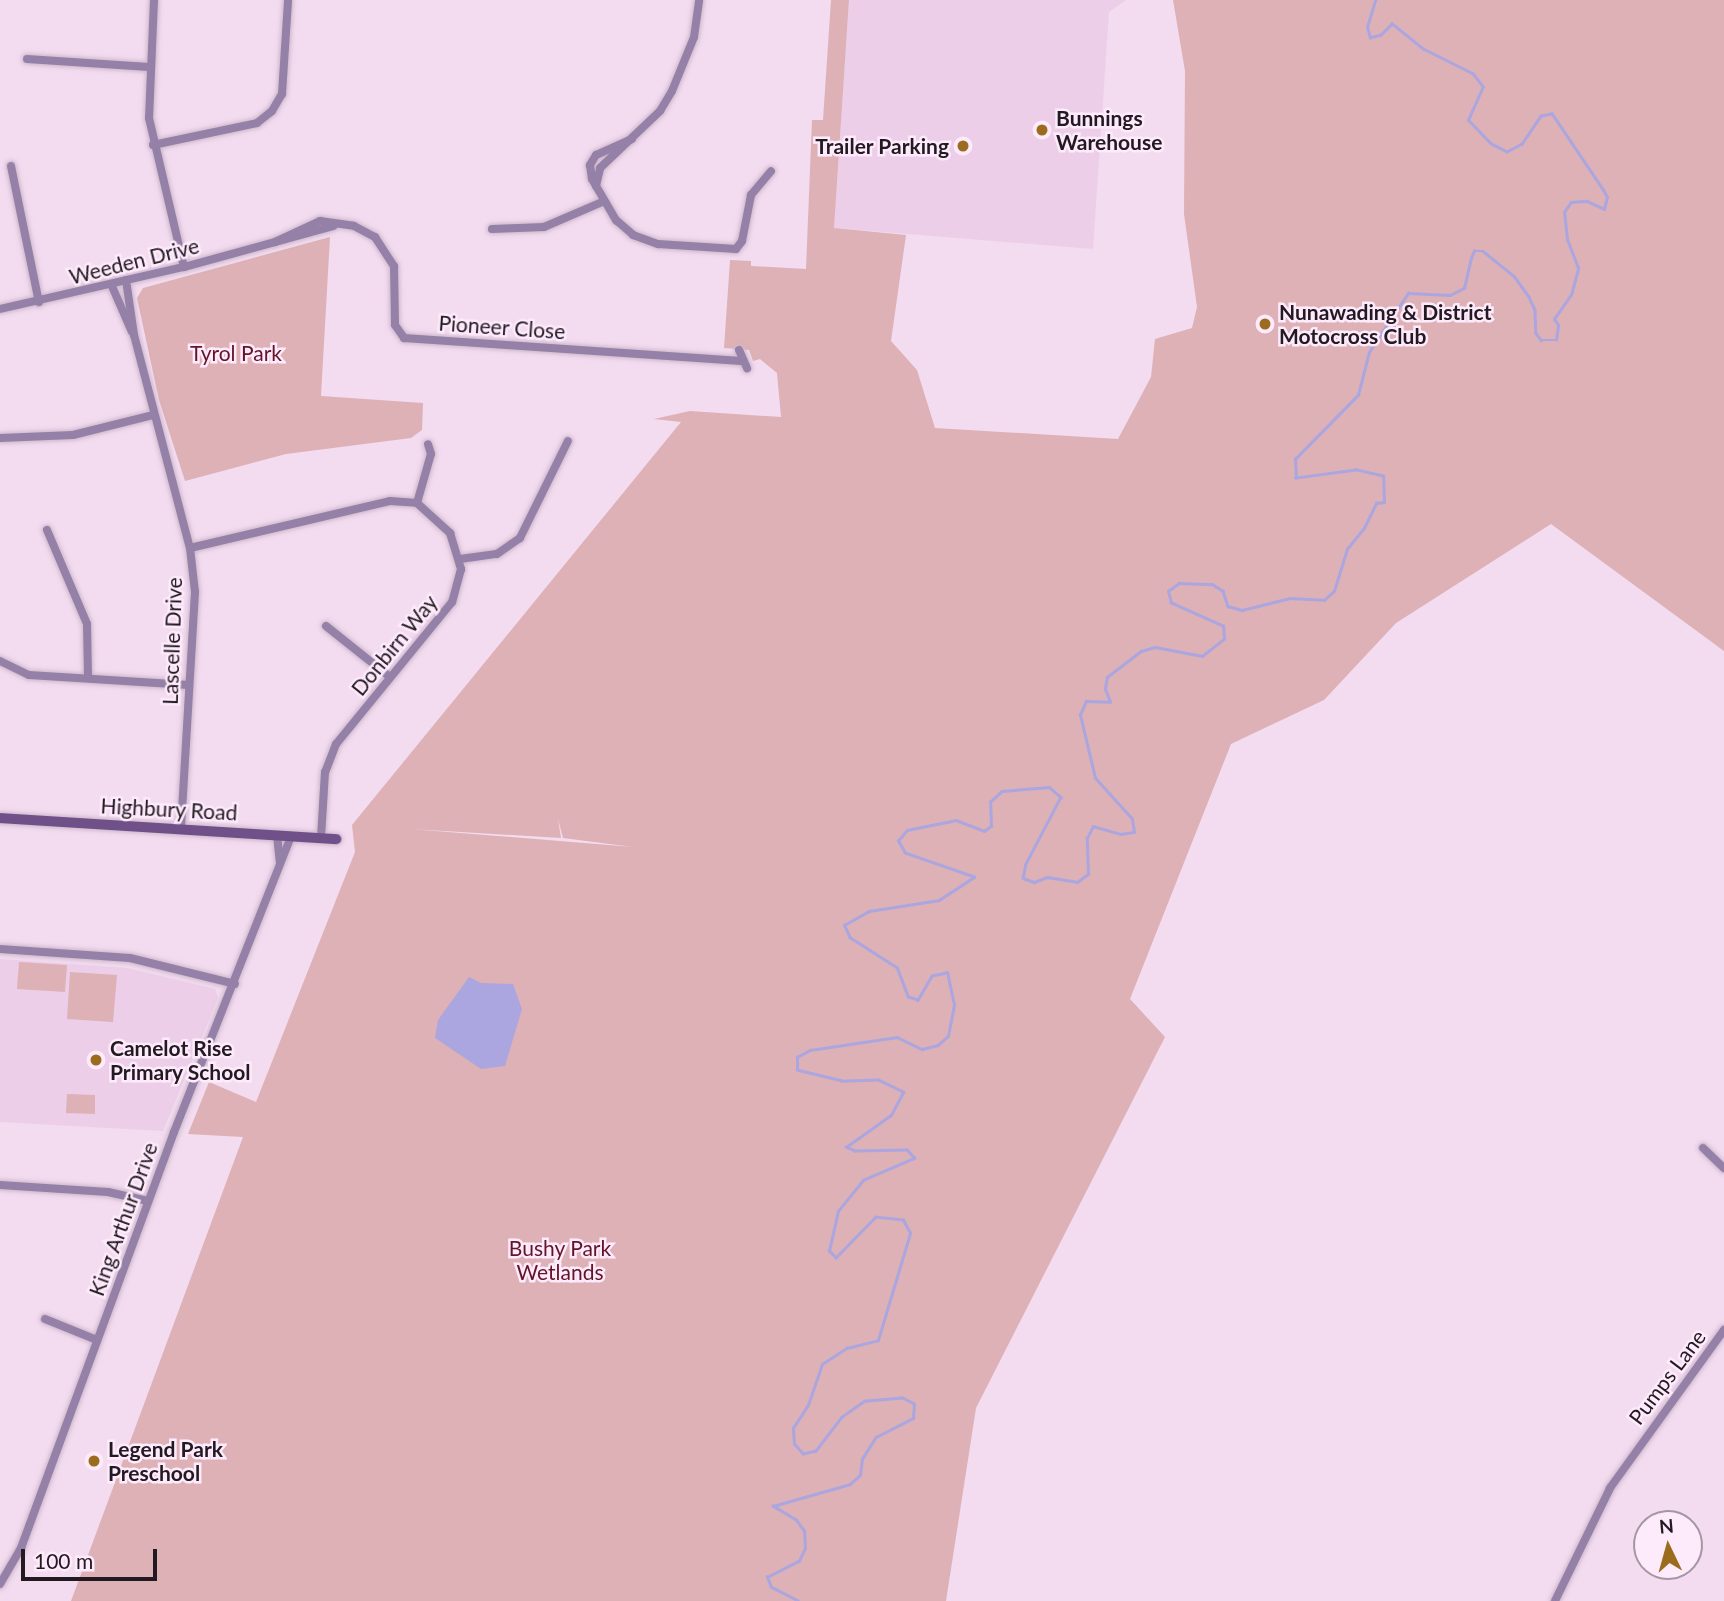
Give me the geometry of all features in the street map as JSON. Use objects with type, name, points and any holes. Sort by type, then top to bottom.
[{"type":"main road","name":"Highbury Road","points":[[0,818],[336,839]]},
{"type":"street","points":[[154,0],[149,67],[153,145],[184,267]]},
{"type":"street","points":[[153,145],[257,123],[272,111],[282,94],[288,0]]},
{"type":"street","points":[[699,0],[694,37],[679,79],[660,111],[632,139],[592,160],[596,190],[616,220],[644,240],[729,250],[742,241],[747,204],[771,171]]},
{"type":"street","points":[[27,59],[149,67]]},
{"type":"street","points":[[11,166],[38,302]]},
{"type":"street","points":[[763,182],[769,191]]},
{"type":"street","points":[[492,229],[544,227],[602,202]]},
{"type":"street","name":"Weeden Drive","points":[[0,309],[184,267],[275,242],[313,222],[346,224]]},
{"type":"street","name":"Pioneer Close","points":[[346,224],[375,237],[391,258],[397,278],[395,325],[404,338],[744,365],[739,350]]},
{"type":"street","name":"Lascelle Drive","points":[[126,280],[134,335],[153,415],[190,548],[195,592],[181,830]]},
{"type":"street","name":"Lascelle Drive","points":[[111,284],[134,335]]},
{"type":"street","points":[[0,438],[73,435],[153,415]]},
{"type":"street","points":[[190,548],[390,501],[417,503],[450,533],[460,559],[496,554],[520,538],[568,441]]},
{"type":"street","points":[[417,503],[431,454],[428,444]]},
{"type":"street","points":[[47,530],[87,624],[88,678]]},
{"type":"street","name":"Donbirn Way","points":[[321,838],[329,757],[452,602],[460,559]]},
{"type":"street","points":[[326,626],[390,677]]},
{"type":"street","points":[[0,661],[29,676],[189,685]]},
{"type":"street","name":"King Arthur Drive","points":[[277,835],[281,865]]},
{"type":"street","name":"King Arthur Drive","points":[[0,1584],[21,1548],[148,1201],[291,835]]},
{"type":"street","points":[[0,949],[130,958],[234,984]]},
{"type":"street","points":[[1703,1148],[1724,1168]]},
{"type":"street","points":[[0,1185],[108,1192],[148,1201]]},
{"type":"street","points":[[46,1319],[97,1340]]},
{"type":"street","name":"Pumps Lane","points":[[1555,1601],[1610,1488],[1724,1331]]},
{"type":"shaded area","points":[[849,0],[1126,0],[1109,12],[1093,249],[834,228]]},
{"type":"shaded area","name":"Camelot Rise Primary School","points":[[0,959],[127,968],[215,989],[218,998],[163,1131],[0,1122]]},
{"type":"shaded area","points":[[469,977],[481,983],[513,984],[522,1009],[505,1066],[481,1069],[435,1038],[438,1020]]},
{"type":"green space","name":"Bushy Park Wetlands","points":[[831,0],[849,0],[834,228],[906,235],[891,341],[917,370],[935,428],[1118,439],[1151,377],[1155,339],[1192,328],[1197,307],[1184,214],[1185,71],[1173,0],[1724,0],[1724,651],[1551,524],[1396,623],[1324,700],[1231,744],[1130,999],[1165,1037],[976,1408],[946,1601],[71,1601],[243,1137],[188,1134],[209,1082],[256,1102],[355,852],[352,825],[681,422],[654,419],[690,411],[781,417],[777,373],[760,359],[753,361],[749,350],[724,348],[730,260],[751,261],[751,266],[806,269],[812,120],[823,120]],"holes":[[[558,819],[563,838],[633,847],[411,829],[561,838]]]},
{"type":"green space","name":"Tyrol Park","points":[[330,237],[321,396],[423,403],[422,430],[411,438],[286,454],[185,481],[159,400],[137,298],[143,288]]},
{"type":"green space","points":[[19,962],[67,965],[65,992],[17,989]]},
{"type":"green space","points":[[70,972],[117,975],[113,1022],[67,1019]]},
{"type":"green space","points":[[67,1094],[95,1095],[95,1114],[66,1113]]},
{"type":"waterway","points":[[798,1601],[771,1587],[767,1577],[799,1561],[805,1548],[804,1531],[796,1520],[773,1506],[850,1484],[860,1475],[862,1459],[876,1437],[913,1418],[914,1404],[902,1398],[865,1401],[842,1417],[816,1451],[803,1454],[794,1444],[793,1428],[808,1405],[822,1364],[847,1348],[878,1340],[910,1233],[903,1220],[876,1217],[836,1258],[829,1251],[838,1211],[863,1180],[914,1158],[907,1150],[855,1151],[846,1147],[891,1115],[903,1092],[878,1080],[842,1081],[797,1070],[797,1057],[810,1050],[897,1037],[922,1049],[938,1045],[948,1036],[954,1005],[947,973],[932,976],[918,1000],[908,997],[897,968],[850,938],[844,925],[869,911],[939,900],[974,877],[905,853],[898,841],[907,830],[956,820],[984,831],[991,826],[990,802],[1002,791],[1049,787],[1061,797],[1026,864],[1023,878],[1034,882],[1047,877],[1077,882],[1088,874],[1087,838],[1093,826],[1121,834],[1134,832],[1132,819],[1095,778],[1080,715],[1086,701],[1110,702],[1105,689],[1107,677],[1141,651],[1155,647],[1202,656],[1224,639],[1223,626],[1171,603],[1168,591],[1179,583],[1212,584],[1223,591],[1228,606],[1242,610],[1290,598],[1324,600],[1334,591],[1347,549],[1364,528],[1376,503],[1384,502],[1383,476],[1356,470],[1296,478],[1295,459],[1358,395],[1369,352],[1408,293],[1450,295],[1464,288],[1474,251],[1483,251],[1514,276],[1529,297],[1535,310],[1536,333],[1541,340],[1556,340],[1558,325],[1554,319],[1571,295],[1578,268],[1567,239],[1564,212],[1571,202],[1587,201],[1604,209],[1607,197],[1552,114],[1541,116],[1522,144],[1507,152],[1491,144],[1468,120],[1483,87],[1473,74],[1423,49],[1392,24],[1381,35],[1370,38],[1367,27],[1375,0]]},
{"type":"place","name":"Bunnings Warehouse","points":[[1042,130]]},
{"type":"place","name":"Trailer Parking","points":[[963,146]]},
{"type":"place","name":"Nunawading & District Motocross Club","points":[[1265,324]]},
{"type":"place","name":"Camelot Rise Primary School","points":[[96,1060]]},
{"type":"place","name":"Legend Park Preschool","points":[[94,1461]]}]
